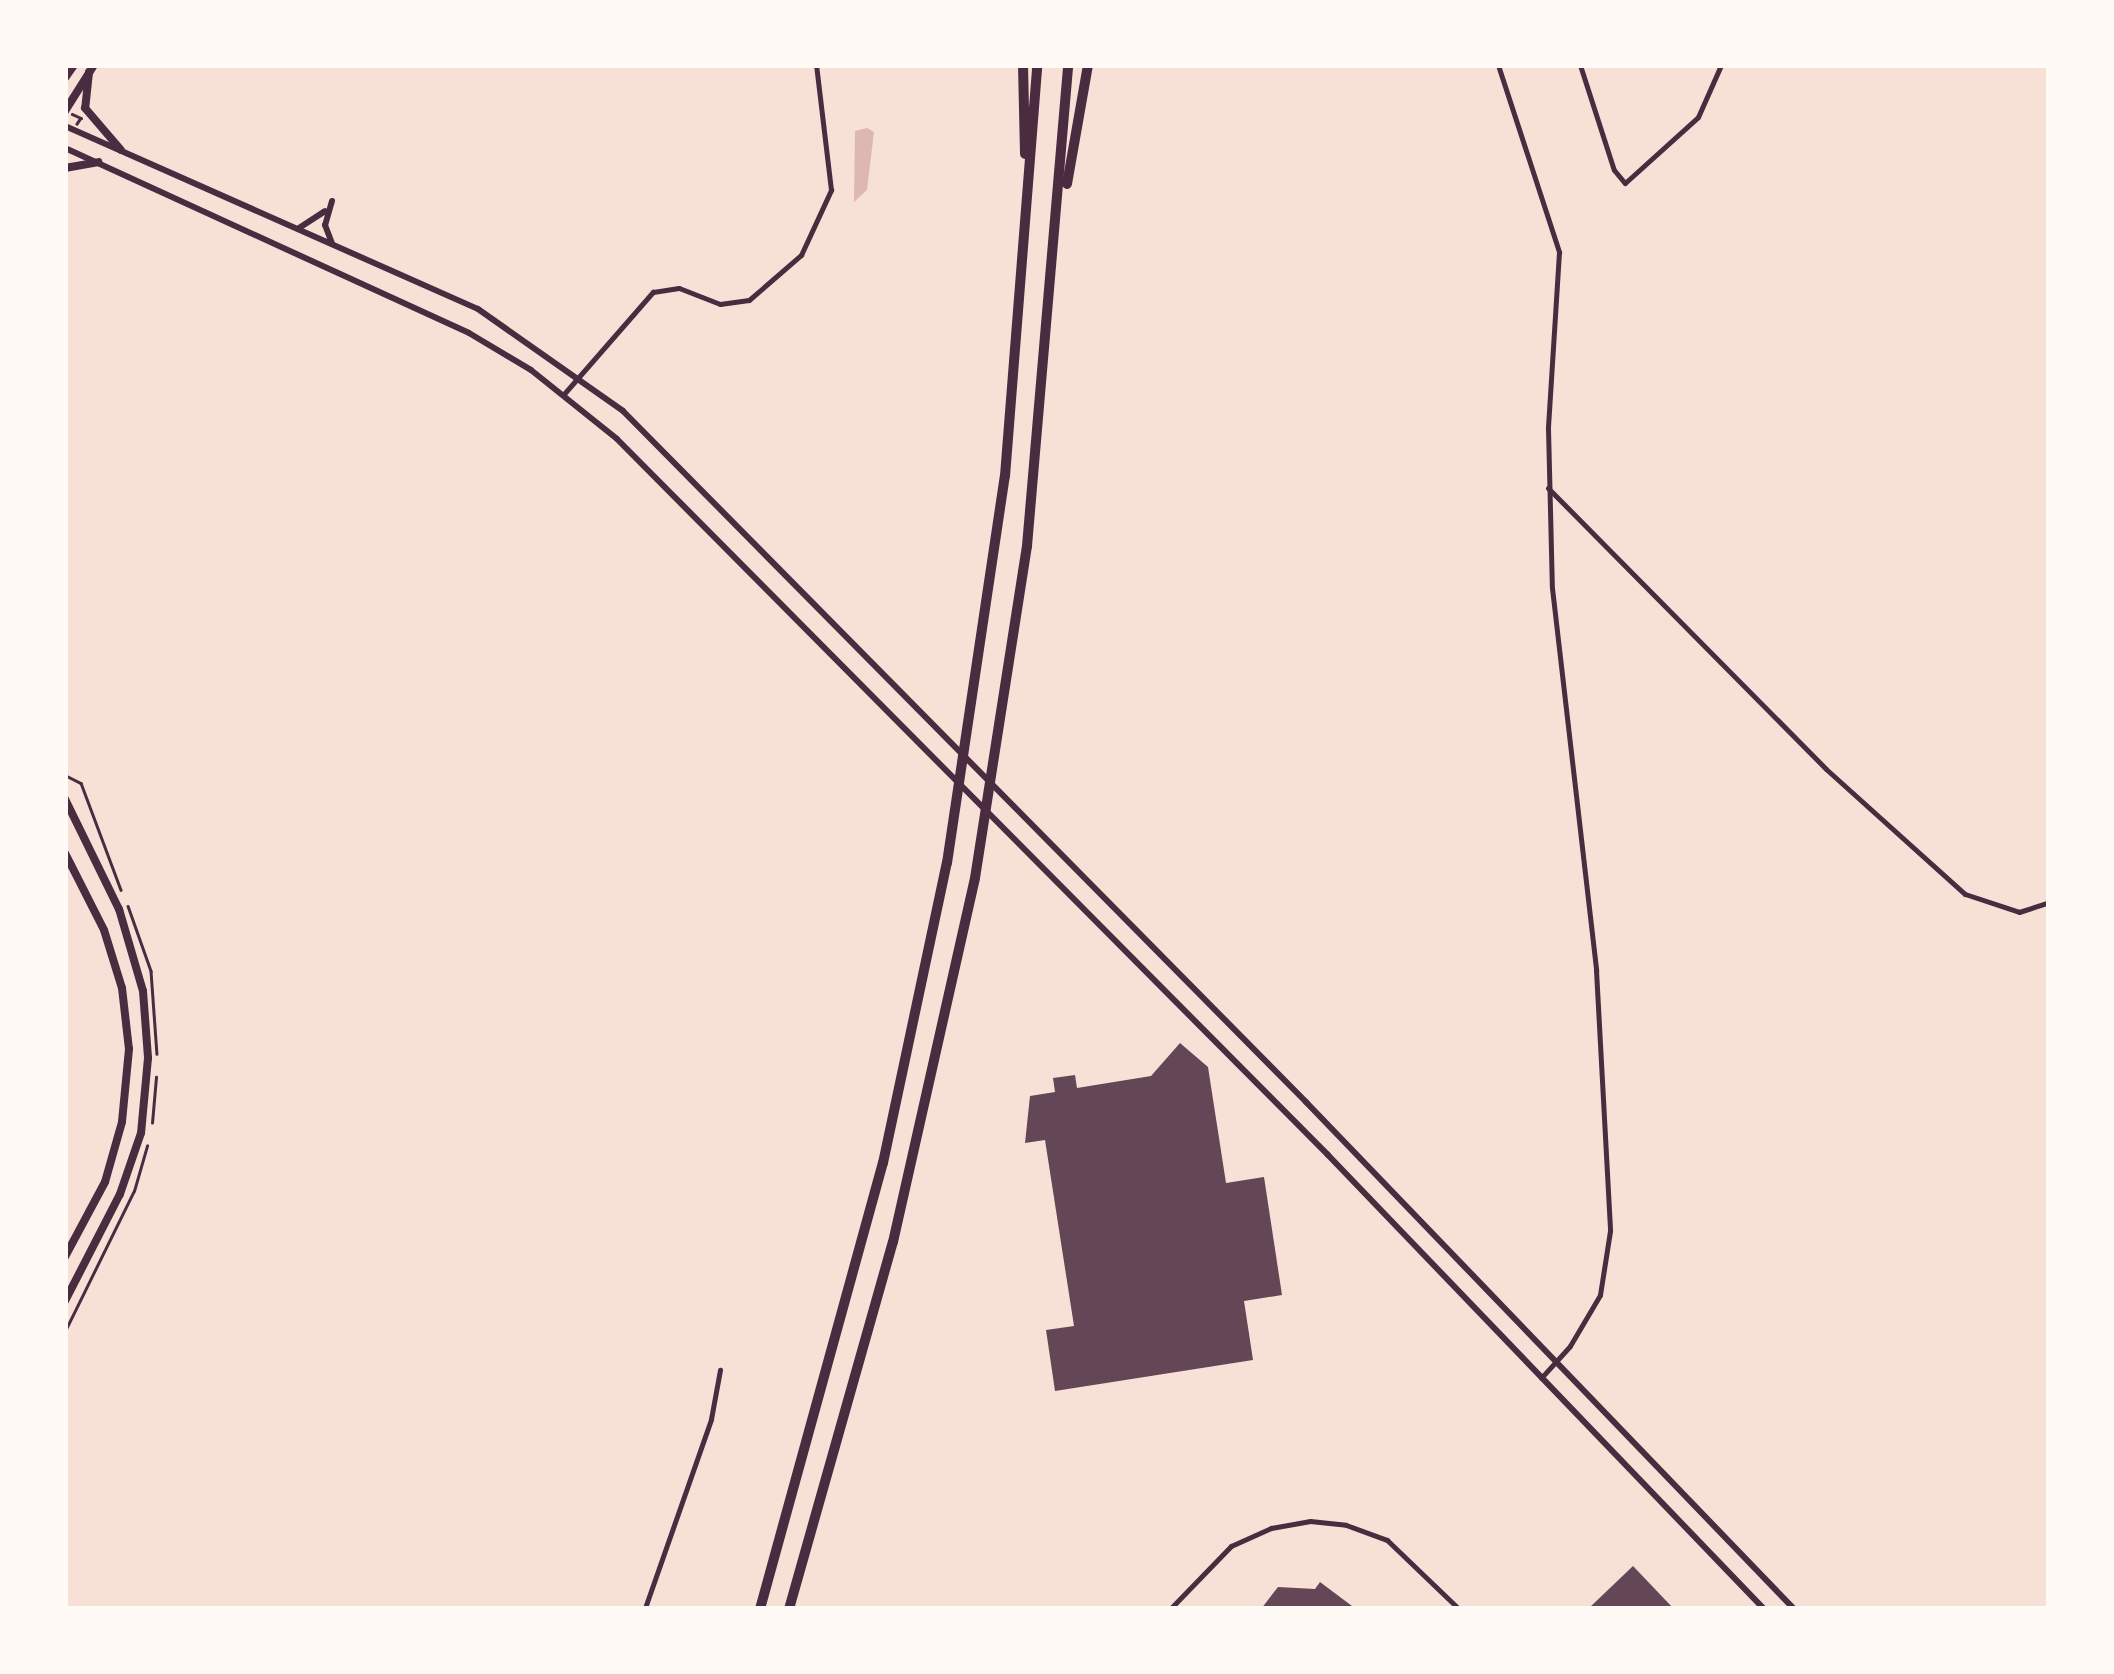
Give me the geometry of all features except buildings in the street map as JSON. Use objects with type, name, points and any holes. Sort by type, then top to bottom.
[{"type":"highway","points":[[1022,65],[1027,214]]},
{"type":"highway","points":[[760,1609],[869,1216],[944,880],[997,542],[1037,65]]},
{"type":"highway","points":[[789,1609],[898,1224],[975,878],[1026,546],[1058,234],[1068,65]]},
{"type":"highway","points":[[1058,234],[1088,65]]},
{"type":"main road","points":[[65,75],[73,65]]},
{"type":"main road","points":[[65,111],[92,69]]},
{"type":"main road","points":[[92,69],[85,108],[122,150]]},
{"type":"main road","points":[[65,168],[98,162]]},
{"type":"main road","points":[[65,799],[119,909],[142,991],[148,1058],[141,1133],[120,1194],[65,1301]]},
{"type":"main road","points":[[65,853],[108,944],[122,988],[129,1049],[122,1122],[105,1182],[65,1256]]},
{"type":"street","points":[[563,395],[652,292],[680,288],[720,304],[750,300],[800,254],[831,190],[816,65]]},
{"type":"street","points":[[1498,65],[1558,252],[1548,488],[1552,588],[1596,970],[1610,1231],[1600,1295],[1556,1361],[1540,1378]]},
{"type":"street","points":[[1580,65],[1614,170],[1625,183],[1698,117],[1721,65]]},
{"type":"street","points":[[65,126],[478,309],[579,376],[696,481],[1794,1609]]},
{"type":"street","points":[[65,148],[422,309],[563,395],[669,489],[1764,1609]]},
{"type":"street","points":[[298,229],[317,221],[332,201],[325,225],[333,244]]},
{"type":"street","points":[[1548,488],[1826,768],[1966,894],[2019,912],[2049,902]]},
{"type":"street","points":[[646,1606],[711,1419],[720,1370]]},
{"type":"street","points":[[1170,1609],[1232,1546],[1271,1528],[1310,1521],[1346,1525],[1387,1540],[1459,1609]]},
{"type":"path","points":[[65,775],[81,784]]},
{"type":"path","points":[[65,1331],[86,1297]]},
{"type":"shaded area","points":[[867,128],[874,132],[867,190],[854,202],[855,131]]}]
